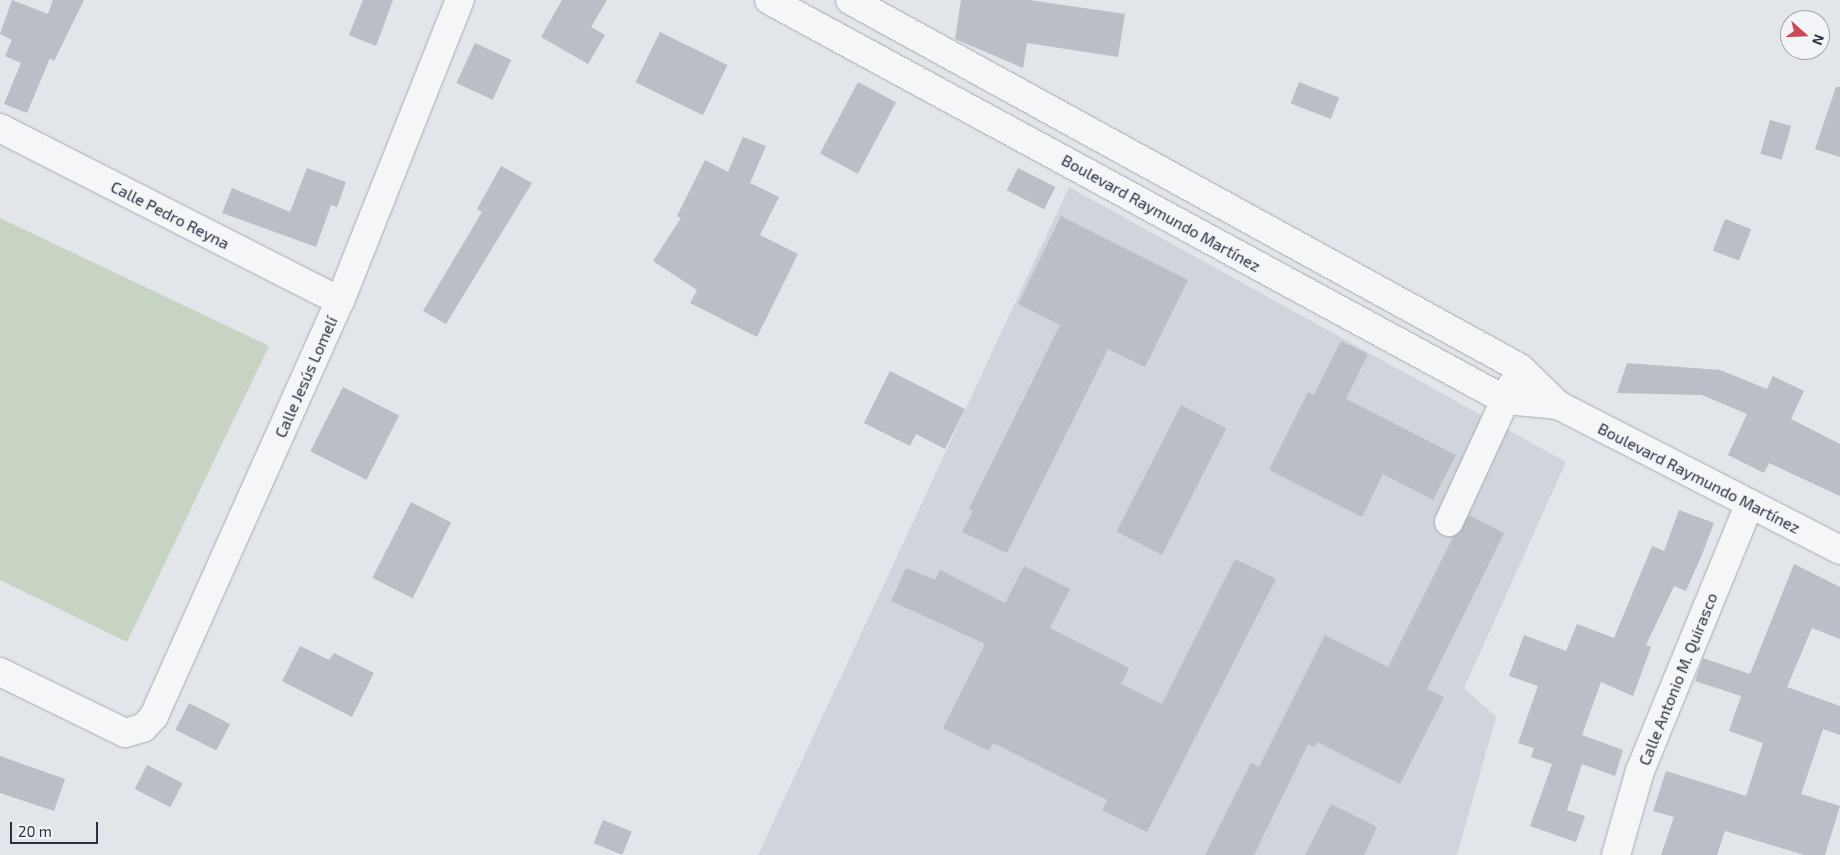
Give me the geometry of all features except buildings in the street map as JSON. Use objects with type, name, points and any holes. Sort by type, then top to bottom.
[{"type":"street","name":"Calle Jesús Lomelí","points":[[0,672],[125,733],[143,728],[154,716],[340,301],[460,0]]},
{"type":"street","name":"Boulevard Raymundo Martínez","points":[[770,0],[1505,400],[1558,404]]},
{"type":"street","name":"Boulevard Raymundo Martínez","points":[[850,0],[1520,368],[1558,404],[1749,505],[1840,550]]},
{"type":"street","points":[[983,116],[1000,82]]},
{"type":"street","name":"Calle Pedro Reyna","points":[[0,128],[340,301]]},
{"type":"street","points":[[1449,522],[1520,368]]},
{"type":"street","name":"Calle Antonio M. Quirasco","points":[[1616,855],[1640,772],[1749,505]]},
{"type":"shaded area","points":[[1069,187],[1566,462],[1464,688],[1496,717],[1457,855],[758,855]]},
{"type":"green space","points":[[0,218],[269,346],[127,642],[0,580]]}]
